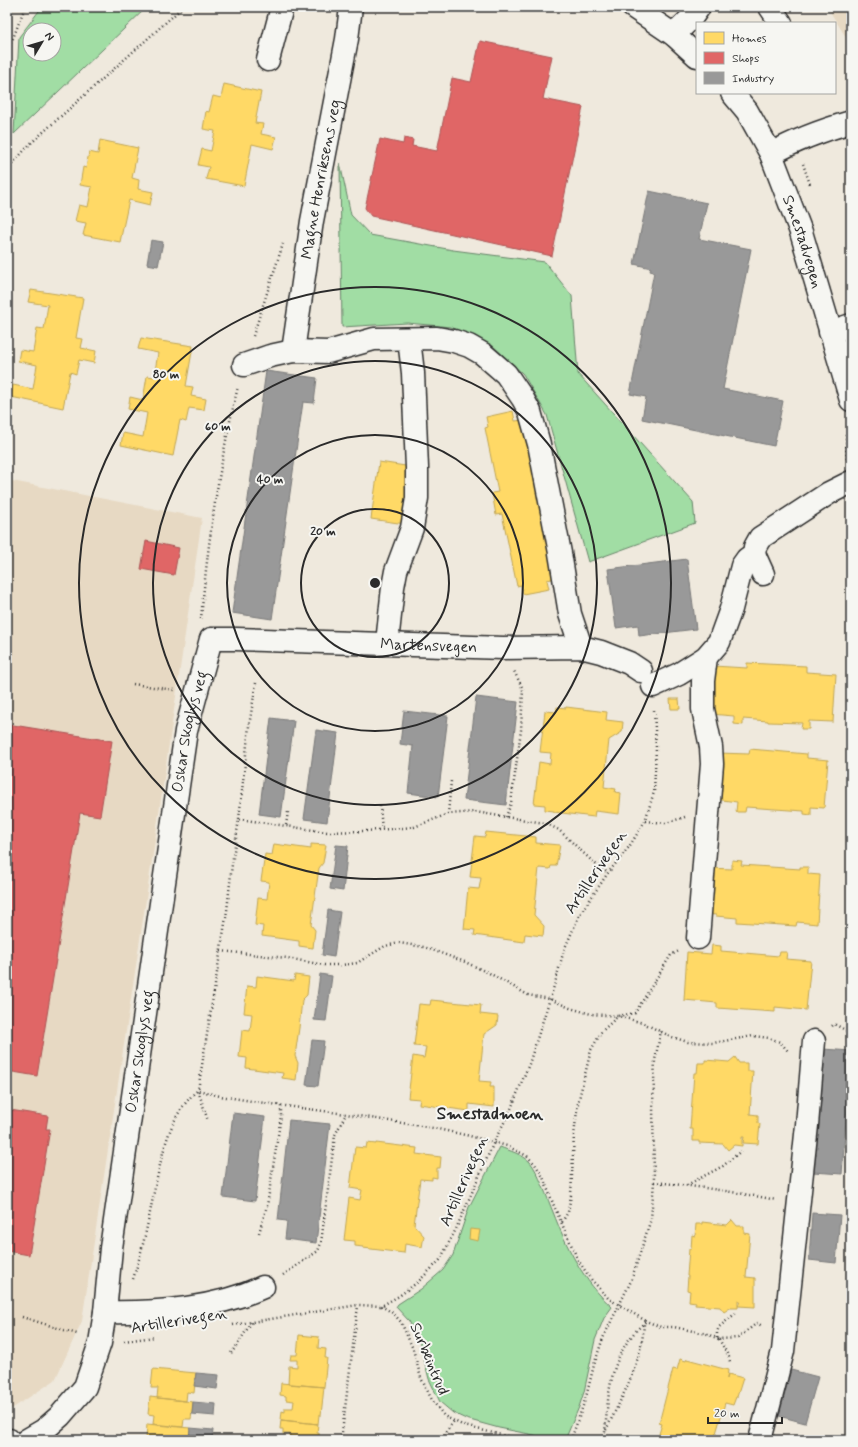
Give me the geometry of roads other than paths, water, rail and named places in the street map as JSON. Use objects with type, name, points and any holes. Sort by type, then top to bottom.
[{"type":"street","points":[[268,60],[282,7]]},
{"type":"street","name":"Magne Henriksens veg","points":[[293,351],[312,221],[347,39],[351,7]]},
{"type":"street","points":[[633,7],[674,35],[696,55]]},
{"type":"street","points":[[674,35],[692,17],[699,7]]},
{"type":"street","points":[[770,7],[780,22]]},
{"type":"street","name":"Smestadvegen","points":[[733,94],[747,111],[771,154],[801,232],[851,400]]},
{"type":"street","points":[[771,154],[822,131],[851,122]]},
{"type":"street","points":[[830,332],[851,325]]},
{"type":"street","points":[[244,365],[270,356],[293,351],[328,352],[374,339],[437,338],[454,341],[469,346],[483,354],[506,374],[530,412],[539,444],[570,614],[581,647]]},
{"type":"street","points":[[387,643],[396,571],[412,528],[417,498],[413,373],[409,339]]},
{"type":"street","points":[[763,574],[757,564],[754,554],[755,547],[760,538],[829,493],[850,483]]},
{"type":"street","points":[[698,938],[712,764],[711,747],[703,709],[703,681],[706,657],[719,642],[731,609],[742,566],[747,559],[754,554]]},
{"type":"street","name":"Martensvegen","points":[[211,639],[387,643],[503,648],[581,647],[601,652],[629,663],[647,678],[679,674],[706,657]]},
{"type":"street","name":"Oskar Skoglys veg","points":[[27,1440],[44,1430],[60,1416],[85,1387],[90,1339],[113,1312],[111,1248],[186,731],[211,639]]},
{"type":"street","points":[[760,1440],[783,1351],[814,1041]]},
{"type":"street","points":[[113,1312],[138,1313],[209,1304],[246,1295],[263,1287]]},
{"type":"district","name":"Smestadmoen","points":[[490,1114]]}]
